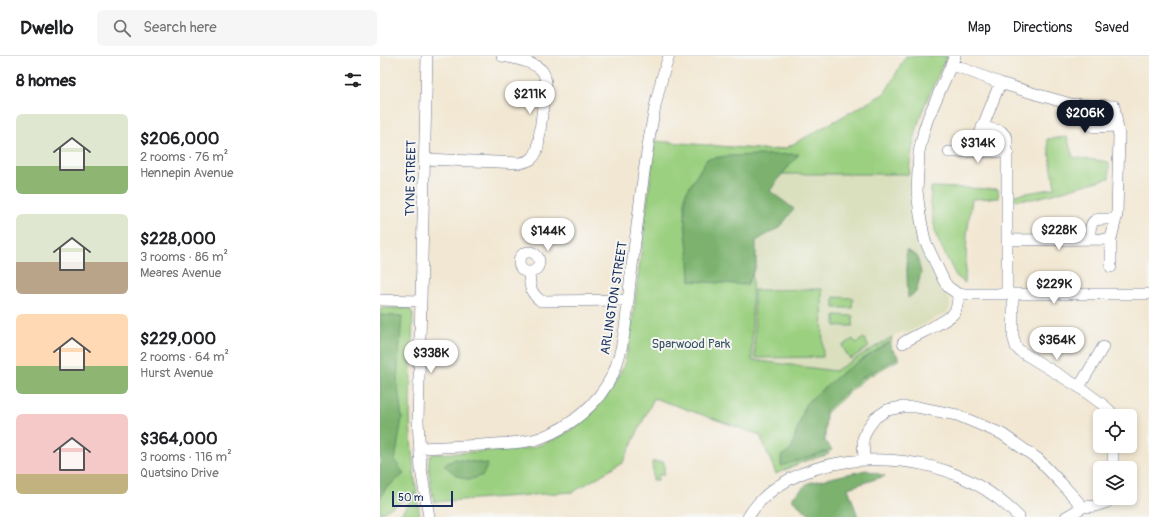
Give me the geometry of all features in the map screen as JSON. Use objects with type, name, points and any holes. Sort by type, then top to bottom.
[{"type":"street","name":"TYNE STREET","points":[[427,56],[418,421],[422,469],[429,517]]},
{"type":"street","points":[[424,159],[520,163],[532,160],[538,148],[546,82],[544,73],[536,66],[521,60],[502,56]]},
{"type":"street","name":"ARLINGTON STREET","points":[[420,448],[530,441],[555,432],[583,413],[593,404],[607,384],[617,363],[621,346],[646,153],[656,101],[669,56]]},
{"type":"street","points":[[1111,267],[1111,239],[1117,214],[1118,136],[1114,106],[1071,104],[1039,95],[1000,83],[953,60],[924,130],[919,152],[916,191],[925,241],[948,288],[958,294],[1149,294]]},
{"type":"street","points":[[976,152],[982,126],[1000,83]]},
{"type":"street","points":[[1085,105],[1086,120],[1094,126],[1117,126]]},
{"type":"street","points":[[982,126],[1001,131],[1007,138],[1007,240],[1013,336],[1016,347],[1020,351],[1079,387],[1108,409]]},
{"type":"street","points":[[949,152],[1008,152]]},
{"type":"street","points":[[1090,239],[1090,229],[1092,223],[1097,219],[1116,219]]},
{"type":"street","points":[[1007,240],[1111,239]]},
{"type":"street","points":[[529,272],[530,288],[534,296],[541,301],[628,300]]},
{"type":"street","points":[[903,343],[950,318],[958,304],[958,294]]},
{"type":"street","points":[[380,300],[421,301]]},
{"type":"street","points":[[1079,387],[1103,347]]},
{"type":"street","points":[[864,460],[863,439],[867,429],[875,418],[887,410],[902,407],[917,407],[957,415],[1002,434],[1038,459],[1083,507]]},
{"type":"street","points":[[748,517],[760,501],[787,481],[804,473],[830,465],[864,460],[884,459],[932,466],[958,475],[978,485],[1019,517]]},
{"type":"street","points":[[1066,517],[1083,507],[1098,505]]},
{"type":"shaded area","points":[[753,174],[909,174],[911,209],[917,240],[942,292],[950,300],[950,309],[946,313],[911,331],[906,333],[901,332],[835,372],[752,360]]},
{"type":"green space","name":"Sparwood Park","points":[[906,56],[947,56],[930,92],[917,128],[909,174],[753,174],[752,360],[835,371],[892,337],[890,348],[900,359],[864,379],[824,415],[818,438],[829,454],[802,462],[776,474],[760,435],[654,398],[623,462],[573,492],[434,502],[429,471],[429,459],[431,455],[515,450],[529,448],[544,443],[573,429],[586,419],[597,408],[616,382],[623,367],[630,340],[655,141],[770,150],[786,148],[885,93]]},
{"type":"green space","points":[[1067,137],[1073,157],[1109,162],[1109,178],[1033,199],[1013,200],[1014,195],[1055,188],[1047,139]]},
{"type":"green space","points":[[799,154],[770,191],[794,209],[780,227],[756,241],[756,266],[747,285],[690,281],[685,223],[685,194],[707,159],[727,156]]},
{"type":"green space","points":[[931,187],[998,189],[999,198],[972,199],[967,235],[965,283],[956,276],[936,236],[930,202]]},
{"type":"green space","points":[[906,250],[917,256],[921,273],[916,292],[908,298]]},
{"type":"green space","points":[[822,289],[823,357],[755,358],[754,290]]},
{"type":"green space","points":[[834,297],[853,298],[852,308],[834,308]]},
{"type":"green space","points":[[380,308],[406,308],[410,309],[413,314],[410,416],[411,441],[420,517],[399,517],[415,493],[380,515]]},
{"type":"green space","points":[[380,315],[402,316],[397,380],[402,418],[395,461],[404,474],[385,489],[380,499]]},
{"type":"green space","points":[[835,315],[853,316],[853,326],[835,326]]},
{"type":"green space","points":[[864,338],[869,347],[850,359],[842,346],[853,339],[856,343]]},
{"type":"green space","points":[[889,342],[892,349],[899,357],[861,378],[826,410],[825,441],[832,450],[781,466],[781,456],[791,450],[806,403],[843,372]]},
{"type":"green space","points":[[455,459],[488,464],[483,475],[469,480],[456,475],[444,465]]},
{"type":"green space","points":[[652,462],[664,462],[664,475],[658,475],[658,480],[653,480]]},
{"type":"green space","points":[[866,470],[885,476],[848,488],[858,517],[812,517],[791,499],[808,483]]}]
